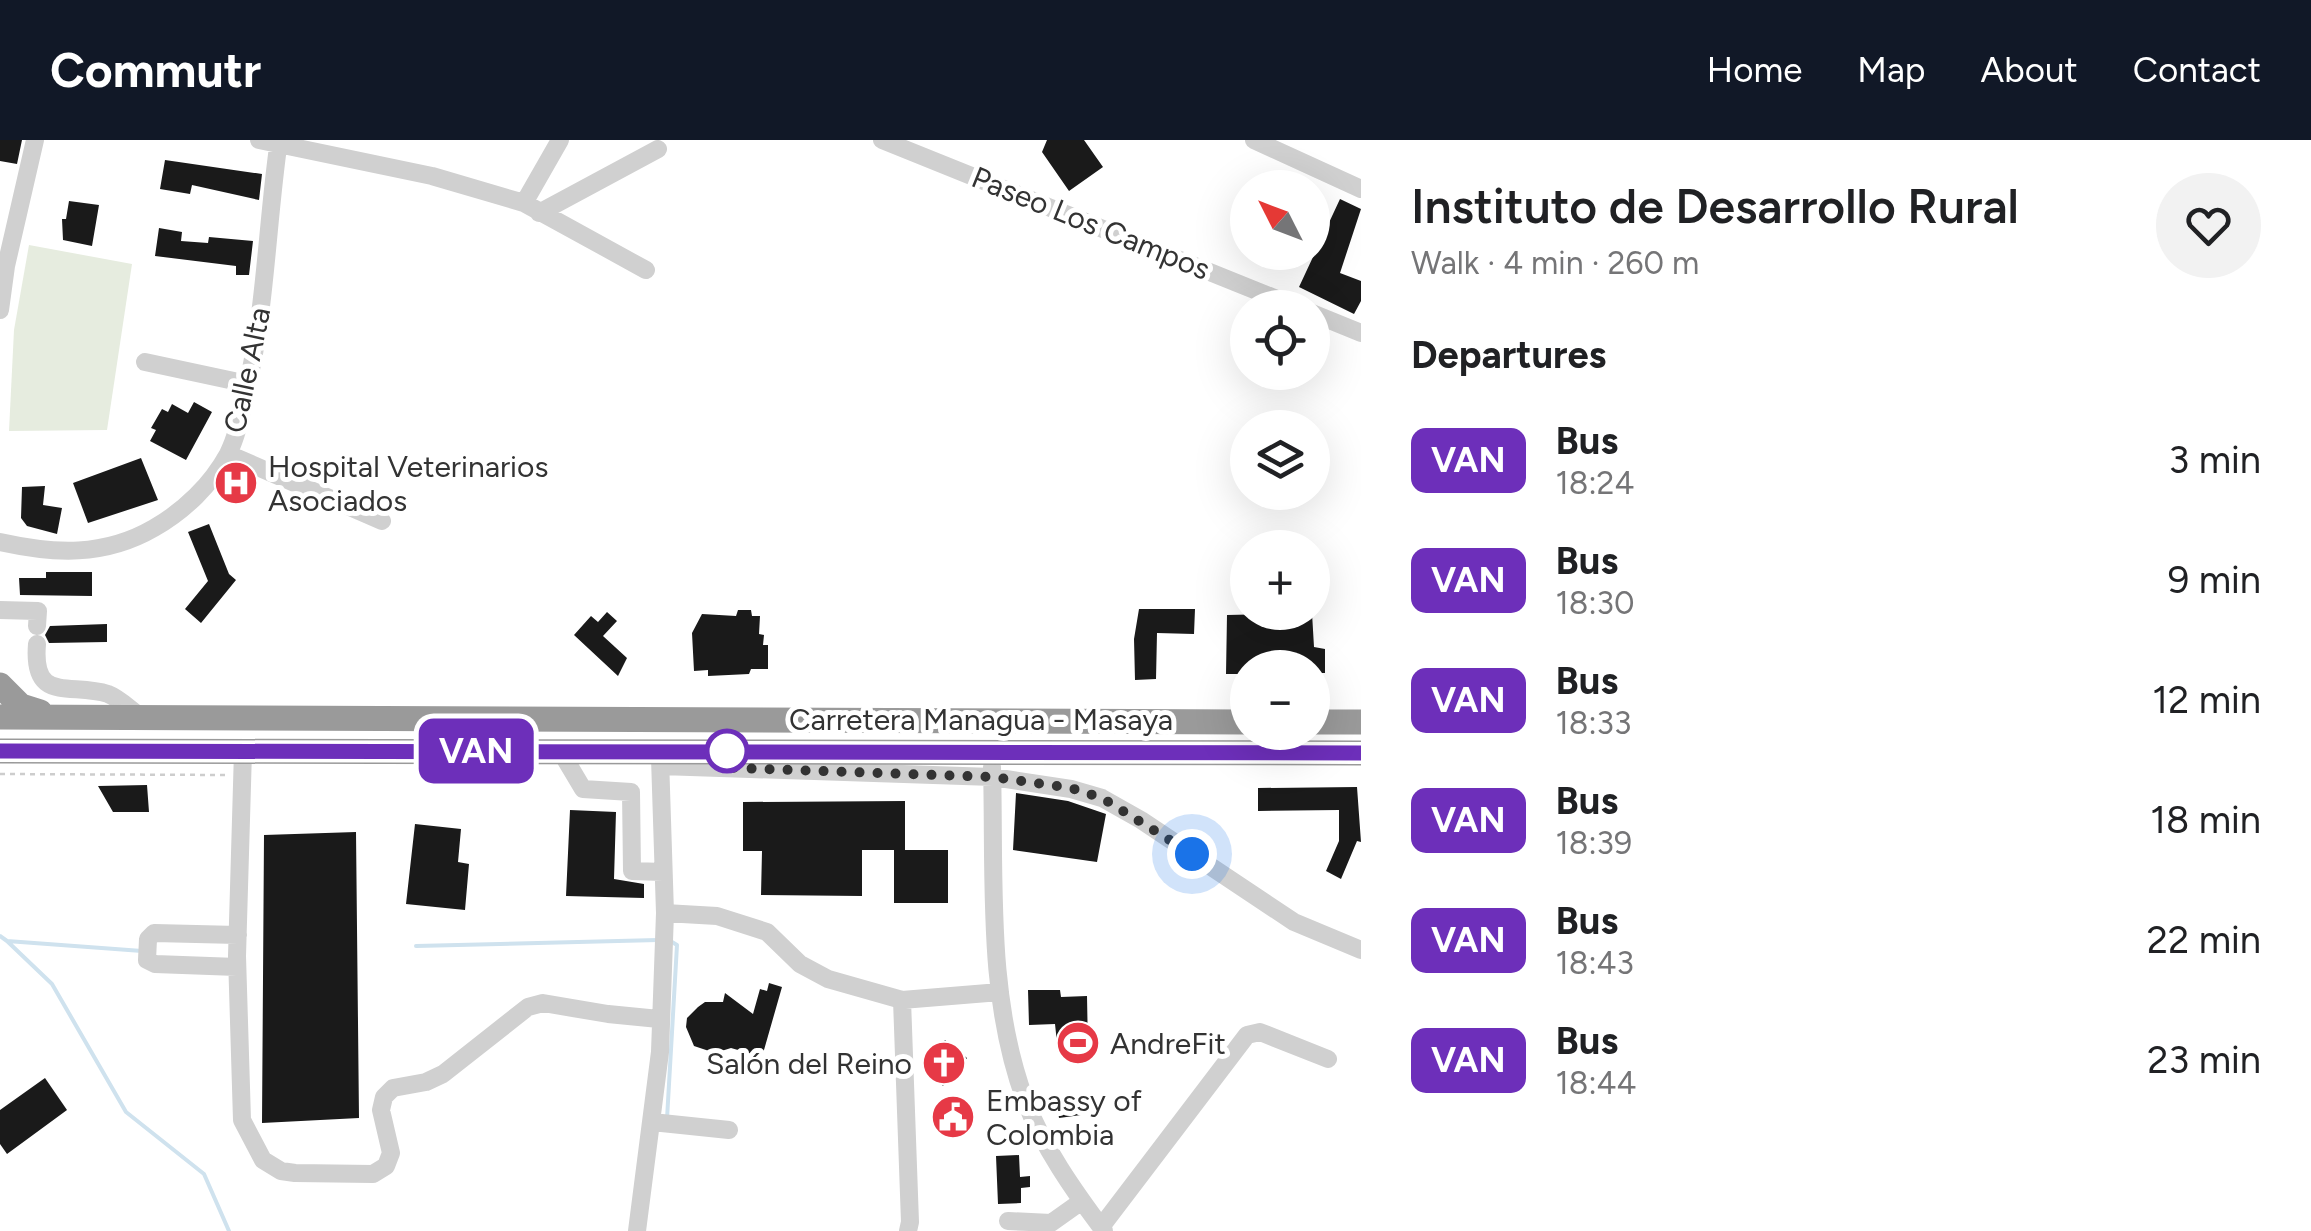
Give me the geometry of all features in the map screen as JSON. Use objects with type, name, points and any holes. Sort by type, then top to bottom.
[{"type":"highway","points":[[0,685],[21,706],[54,716]]},
{"type":"highway","name":"Carretera Managua - Masaya","points":[[0,717],[1230,722]]},
{"type":"highway","points":[[536,720],[594,738],[648,741],[660,758],[680,741],[751,738],[783,730],[798,720]]},
{"type":"highway","points":[[1330,722],[1361,722]]},
{"type":"highway","points":[[0,729],[17,739],[94,741],[130,751]]},
{"type":"highway","name":"Carretera Managua - Masaya","points":[[0,751],[130,751],[243,763],[562,752],[660,758],[992,764],[1361,754]]},
{"type":"street","points":[[0,310],[35,140]]},
{"type":"street","points":[[531,208],[560,140]]},
{"type":"street","name":"Paseo Los Campos","points":[[882,140],[1254,290]]},
{"type":"street","points":[[1254,140],[1361,189]]},
{"type":"street","points":[[272,141],[432,176],[531,208],[646,270]]},
{"type":"street","name":"Calle Alta","points":[[0,542],[42,552],[112,547],[176,516],[199,494],[228,454],[260,334],[272,141]]},
{"type":"street","points":[[531,208],[658,149]]},
{"type":"street","points":[[1330,320],[1361,333]]},
{"type":"street","points":[[145,362],[248,384]]},
{"type":"street","points":[[228,454],[382,521]]},
{"type":"street","points":[[0,610],[38,611],[35,667],[41,678],[60,689],[110,694],[141,717]]},
{"type":"street","points":[[562,752],[583,789],[632,792],[632,871],[663,872]]},
{"type":"street","points":[[637,1231],[652,1122],[660,1018],[665,914],[660,758]]},
{"type":"street","points":[[243,763],[237,966],[242,1120],[264,1160],[281,1171],[373,1174],[386,1166],[391,1154],[382,1110],[384,1097],[393,1088],[426,1082],[443,1074],[528,1007],[543,1003],[660,1018]]},
{"type":"street","points":[[1328,1059],[1260,1032],[1246,1035],[1100,1226],[1047,1146],[1026,1102],[1008,1046],[1000,992],[992,764],[1102,798],[1167,836],[1294,922],[1361,950]]},
{"type":"street","points":[[665,914],[717,916],[767,932],[800,964],[828,978],[902,1000],[1000,992]]},
{"type":"street","points":[[237,966],[155,964],[148,960],[148,939],[154,934],[238,935]]},
{"type":"street","points":[[902,1000],[908,1231]]},
{"type":"street","points":[[652,1122],[728,1130]]},
{"type":"street","points":[[1008,1221],[1051,1223],[1082,1201]]},
{"type":"path","points":[[0,774],[243,763]]},
{"type":"shaded area","points":[[29,245],[132,264],[107,430],[9,431],[14,330]]},
{"type":"building","points":[[0,140],[22,140],[17,164],[0,161]]},
{"type":"building","points":[[1047,140],[1084,140],[1103,167],[1069,191],[1042,152]]},
{"type":"building","points":[[165,160],[262,174],[259,200],[192,185],[190,194],[160,189]]},
{"type":"building","points":[[1340,199],[1361,209],[1340,273],[1361,281],[1361,301],[1354,314],[1330,302],[1330,290],[1299,287],[1307,270],[1330,270],[1330,220]]},
{"type":"building","points":[[69,201],[99,205],[92,246],[63,240],[62,219],[66,219]]},
{"type":"building","points":[[159,228],[182,232],[181,241],[208,243],[209,237],[253,241],[249,275],[236,275],[236,266],[155,256]]},
{"type":"building","points":[[194,402],[212,412],[186,460],[150,441],[156,430],[151,428],[162,409],[168,412],[172,404],[188,413]]},
{"type":"building","points":[[141,458],[158,500],[88,523],[73,483]]},
{"type":"building","points":[[45,486],[43,505],[62,508],[57,534],[27,526],[21,518],[22,487]]},
{"type":"building","points":[[209,524],[229,574],[236,580],[201,623],[185,609],[208,581],[188,532]]},
{"type":"building","points":[[46,572],[92,572],[92,596],[20,595],[19,578],[46,578]]},
{"type":"building","points":[[1139,609],[1195,609],[1194,634],[1157,633],[1156,679],[1135,680],[1134,639]]},
{"type":"building","points":[[738,610],[751,610],[752,616],[760,616],[759,634],[764,635],[763,645],[768,645],[768,669],[708,676],[708,670],[694,671],[692,633],[702,614],[736,616]]},
{"type":"building","points":[[607,612],[617,621],[603,636],[627,658],[618,676],[574,635],[591,616],[598,622]]},
{"type":"building","points":[[1227,615],[1230,630],[1313,630],[1314,647],[1325,650],[1230,650],[1230,674],[1226,674]]},
{"type":"building","points":[[107,624],[107,642],[49,643],[45,635],[50,626]]},
{"type":"building","points":[[147,785],[149,812],[113,812],[98,786]]},
{"type":"building","points":[[1357,787],[1361,842],[1357,841],[1341,879],[1326,871],[1339,841],[1339,810],[1258,811],[1258,788]]},
{"type":"building","points":[[1016,793],[1068,801],[1106,814],[1097,862],[1013,850]]},
{"type":"building","points":[[905,801],[905,850],[948,850],[948,903],[894,903],[894,850],[862,850],[862,896],[761,895],[762,851],[743,851],[743,802]]},
{"type":"building","points":[[570,810],[616,812],[614,879],[644,884],[644,898],[566,896]]},
{"type":"building","points":[[415,824],[461,829],[458,862],[469,864],[465,910],[406,904]]},
{"type":"building","points":[[356,832],[359,1118],[262,1123],[264,835]]},
{"type":"building","points":[[769,983],[782,987],[762,1057],[731,1048],[715,1053],[694,1046],[686,1027],[687,1018],[698,1007],[705,1002],[723,1002],[725,993],[753,1014],[760,989],[767,991]]},
{"type":"building","points":[[1028,990],[1060,990],[1061,997],[1087,996],[1088,1049],[1058,1052],[1055,1024],[1029,1025]]},
{"type":"building","name":"Salón del Reino","points":[[945,1040],[967,1058],[943,1086],[922,1067]]},
{"type":"building","points":[[45,1078],[67,1110],[7,1154],[0,1144],[0,1110]]},
{"type":"building","points":[[1079,1100],[1081,1115],[1059,1118],[1057,1104]]},
{"type":"building","points":[[1019,1155],[1020,1177],[1030,1176],[1030,1187],[1021,1188],[1021,1203],[998,1204],[996,1156]]},
{"type":"waterway","points":[[0,936],[7,941],[142,951]]},
{"type":"waterway","points":[[416,946],[658,940]]},
{"type":"waterway","points":[[7,941],[52,984],[126,1112],[204,1174],[229,1231]]},
{"type":"waterway","points":[[667,1119],[677,945],[672,942]]},
{"type":"bus line","name":"VAN","points":[[0,751],[1361,753]]},
{"type":"place","name":"Hospital Veterinarios Asociados","points":[[236,483]]},
{"type":"place","name":"AndreFit","points":[[1078,1043]]},
{"type":"place","name":"Salón del Reino","points":[[944,1063]]},
{"type":"place","name":"Embassy of Colombia","points":[[953,1117]]},
{"type":"route","points":[[727,751],[734,768],[993,777],[1071,788],[1102,798],[1192,854]]}]
